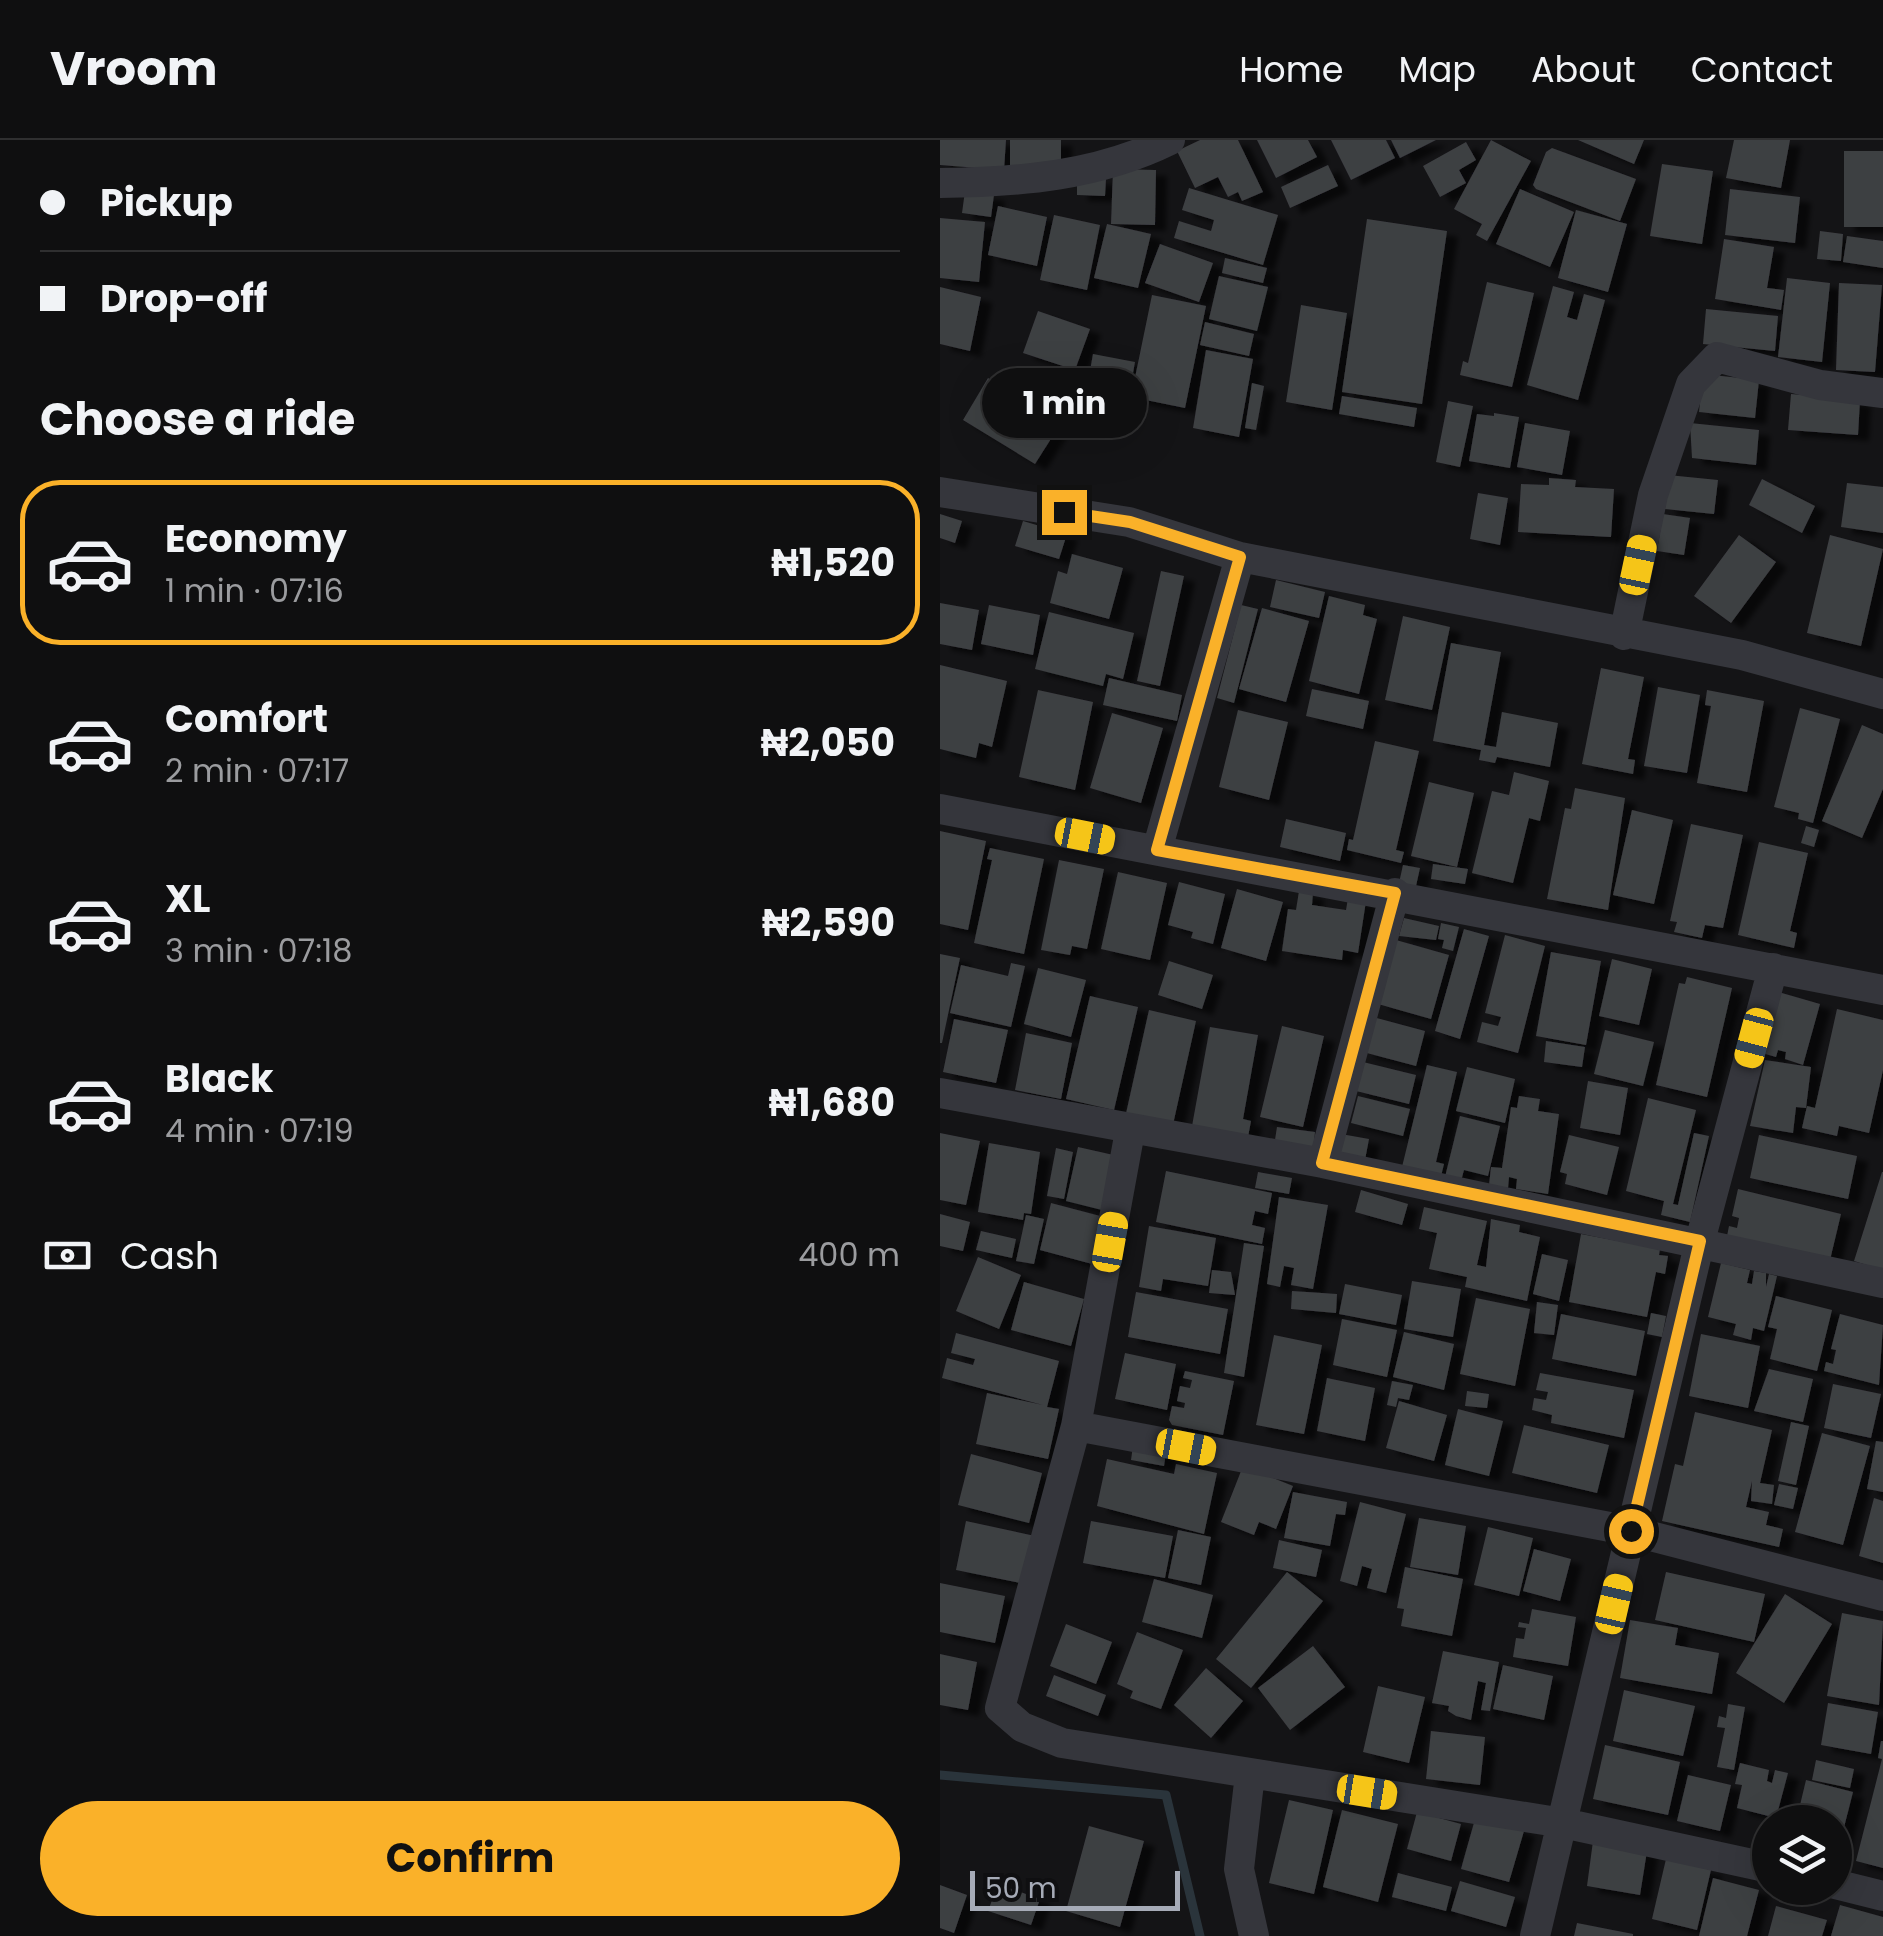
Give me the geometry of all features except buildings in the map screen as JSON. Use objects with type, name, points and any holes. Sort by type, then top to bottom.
[{"type":"street","points":[[940,182],[1029,182],[1142,154],[1170,140]]},
{"type":"street","points":[[1624,634],[1653,495],[1692,384],[1717,357],[1820,385],[1883,393]]},
{"type":"street","points":[[940,492],[1130,522],[1240,557],[1742,654],[1883,694]]},
{"type":"street","points":[[1157,850],[1240,557]]},
{"type":"street","points":[[940,809],[1882,987]]},
{"type":"street","points":[[1322,1163],[1395,893]]},
{"type":"street","points":[[1535,1936],[1700,1241],[1773,968]]},
{"type":"street","points":[[940,1094],[1322,1163],[1883,1283]]},
{"type":"street","points":[[1130,1131],[1076,1426],[1000,1708],[1022,1728],[1062,1743],[1563,1824],[1752,1864]]},
{"type":"street","points":[[1076,1426],[1631,1531],[1883,1596]]},
{"type":"street","points":[[1250,1774],[1239,1869],[1254,1936]]},
{"type":"street","points":[[1852,1888],[1883,1896]]},
{"type":"waterway","points":[[940,1775],[1166,1795],[1200,1936]]},
{"type":"route","points":[[1064,512],[1130,522],[1240,557],[1157,850],[1395,893],[1322,1163],[1700,1241],[1631,1531]]}]
